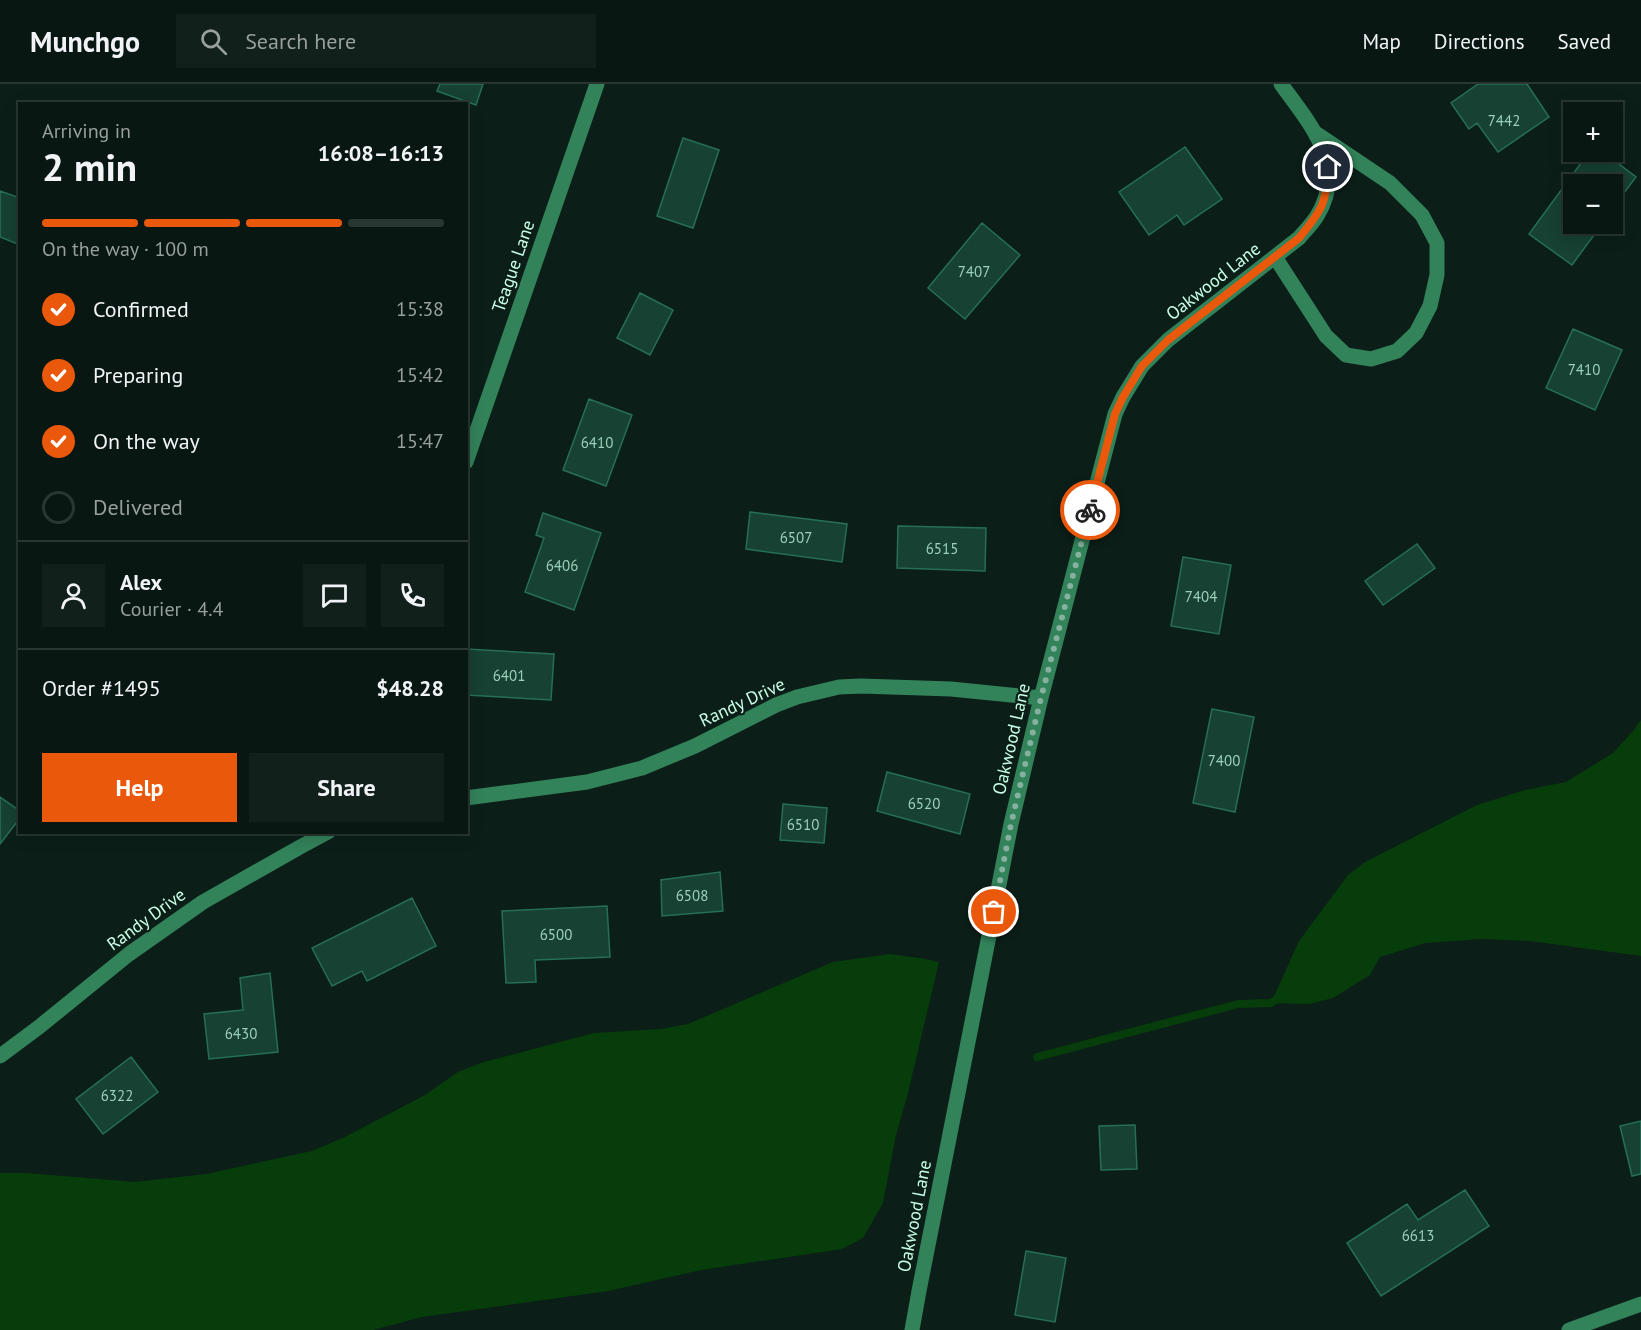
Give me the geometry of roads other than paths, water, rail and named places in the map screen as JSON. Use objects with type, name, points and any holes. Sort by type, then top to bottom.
[{"type":"street","name":"Teague Lane","points":[[468,456],[597,84]]},
{"type":"street","points":[[1275,257],[1326,336],[1346,355],[1371,359],[1397,351],[1416,333],[1430,306],[1437,275],[1437,243],[1422,215],[1390,183],[1316,133],[1281,84]]},
{"type":"street","name":"Oakwood Lane","points":[[912,1330],[1011,824],[1041,698],[1115,414],[1142,366],[1168,340],[1299,238],[1316,218],[1328,190],[1328,167],[1326,153],[1316,133]]},
{"type":"street","name":"Randy Drive","points":[[468,798],[586,782],[642,768],[695,746],[776,705],[796,697],[839,687],[951,689],[1041,698]]},
{"type":"street","name":"Randy Drive","points":[[0,1056],[129,954],[203,902],[324,834]]},
{"type":"street","points":[[1569,1330],[1641,1304]]},
{"type":"waterway","points":[[1037,1057],[1238,1004],[1271,1003],[1280,997]]}]
